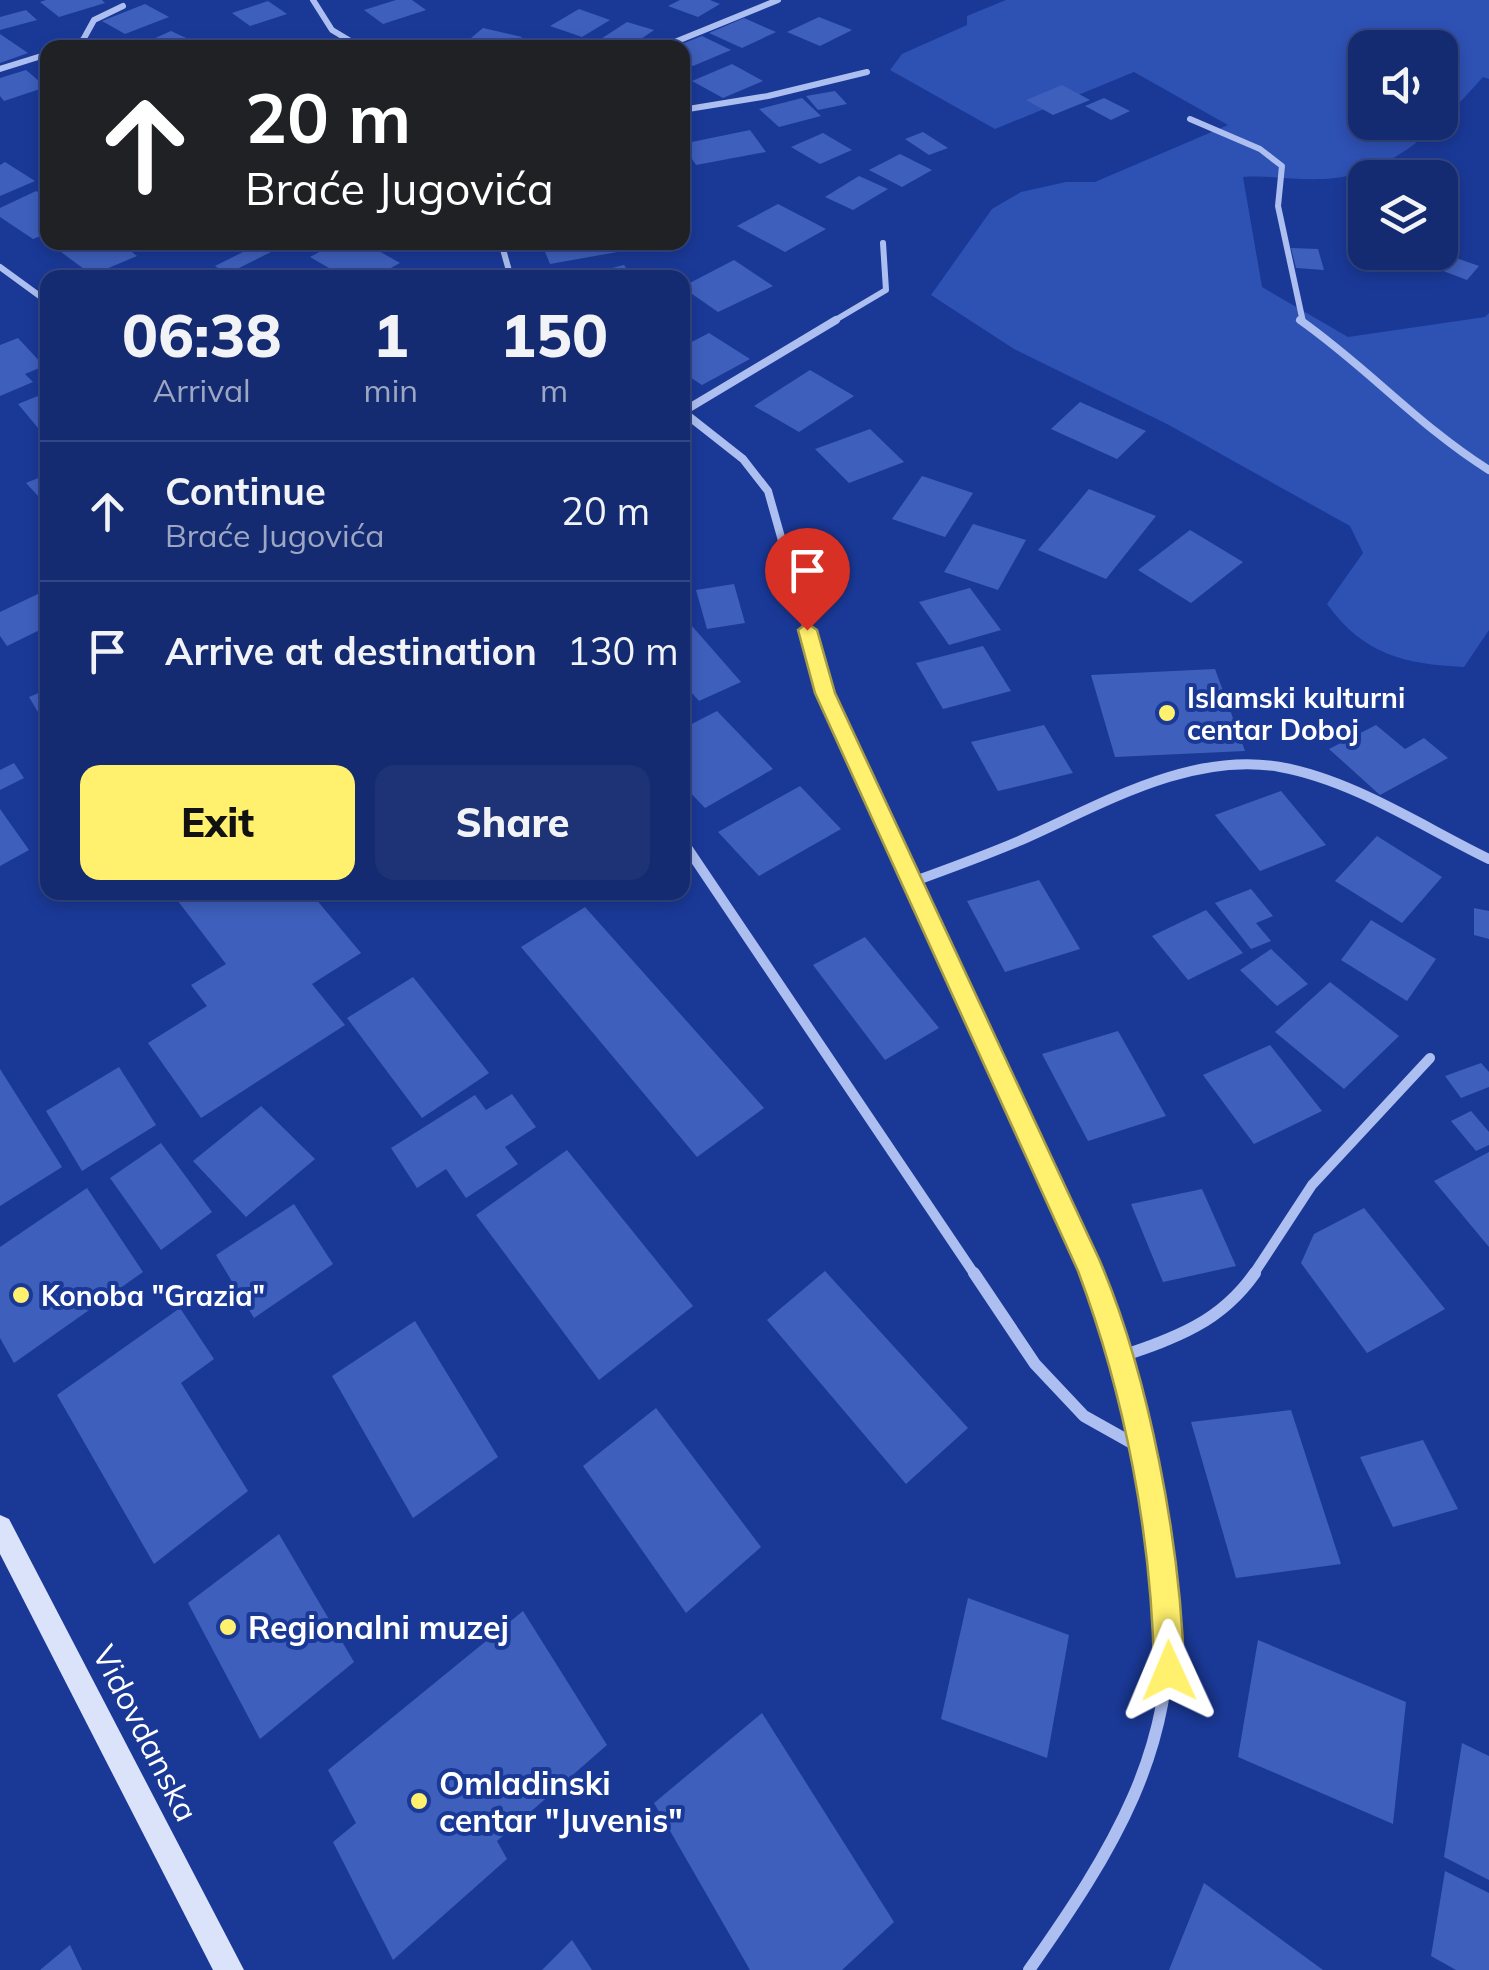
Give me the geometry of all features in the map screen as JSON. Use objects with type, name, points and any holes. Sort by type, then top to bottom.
[{"type":"street","points":[[313,0],[328,27],[341,40]]},
{"type":"street","points":[[680,40],[778,0]]},
{"type":"street","points":[[82,40],[94,20],[123,6]]},
{"type":"street","points":[[0,69],[40,56]]},
{"type":"street","points":[[690,109],[768,96],[867,72]]},
{"type":"street","points":[[1190,119],[1260,149],[1282,166],[1278,206],[1300,320],[1344,350],[1444,442],[1489,470]]},
{"type":"street","points":[[690,407],[886,290],[883,243]]},
{"type":"street","points":[[0,267],[40,296]]},
{"type":"street","points":[[690,416],[743,458],[768,490],[825,693],[1090,1268],[1119,1357],[1140,1448],[1168,1598],[1169,1671],[1157,1737],[1130,1815],[1085,1892],[1030,1970]]},
{"type":"street","points":[[912,882],[986,855],[1151,783],[1251,765],[1281,768],[1323,782],[1489,859]]},
{"type":"street","points":[[690,852],[1035,1364],[1084,1416],[1140,1448]]},
{"type":"street","points":[[1119,1357],[1203,1325],[1227,1308],[1265,1263],[1295,1208],[1340,1150],[1430,1058]]},
{"type":"street","name":"Vidovdanska","points":[[0,1528],[230,1970]]},
{"type":"shaded area","points":[[1006,0],[1489,0],[1489,79],[1483,77],[1458,103],[1458,30],[1348,30],[1348,140],[1419,140],[1412,146],[1390,160],[1348,160],[1347,176],[1243,177],[1262,287],[1348,337],[1485,317],[1489,313],[1489,630],[1464,667],[1422,663],[1387,654],[1356,635],[1327,604],[1363,553],[1350,526],[1167,424],[1014,349],[931,295],[992,209],[1021,192],[1066,182],[1095,182],[1228,125],[1134,72],[995,129],[890,70],[902,54],[967,25],[967,16]]},
{"type":"building","points":[[396,0],[412,0],[426,10],[383,24],[364,10]]},
{"type":"building","points":[[680,0],[720,4],[698,17],[668,6]]},
{"type":"building","points":[[268,1],[287,14],[250,26],[232,13]]},
{"type":"building","points":[[40,2],[105,3],[59,17]]},
{"type":"building","points":[[145,4],[169,17],[125,34],[102,21]]},
{"type":"building","points":[[579,9],[610,20],[582,37],[550,26]]},
{"type":"building","points":[[26,10],[37,20],[0,30],[0,17]]},
{"type":"building","points":[[819,17],[852,30],[820,46],[787,32]]},
{"type":"building","points":[[744,18],[776,32],[742,48],[709,33]]},
{"type":"building","points":[[627,22],[654,30],[640,40],[599,40]]},
{"type":"building","points":[[483,28],[522,37],[518,40],[469,40]]},
{"type":"building","points":[[171,31],[190,40],[151,40]]},
{"type":"building","points":[[0,34],[28,53],[0,63]]},
{"type":"building","points":[[702,36],[731,50],[693,66],[690,41]]},
{"type":"building","points":[[732,64],[763,81],[723,98],[692,81]]},
{"type":"building","points":[[26,70],[40,82],[40,89],[4,101],[0,96],[0,78]]},
{"type":"building","points":[[1062,85],[1090,100],[1053,115],[1026,100]]},
{"type":"building","points":[[835,91],[847,104],[818,110],[806,96]]},
{"type":"building","points":[[802,98],[821,116],[779,127],[759,109]]},
{"type":"building","points":[[1104,98],[1130,111],[1111,120],[1085,106]]},
{"type":"building","points":[[750,130],[766,152],[696,165],[690,156],[690,142]]},
{"type":"building","points":[[923,132],[948,148],[929,155],[905,139]]},
{"type":"building","points":[[823,133],[852,150],[820,164],[791,147]]},
{"type":"building","points":[[900,154],[932,170],[902,187],[869,170]]},
{"type":"building","points":[[5,162],[35,181],[0,196],[0,165]]},
{"type":"building","points":[[859,176],[888,189],[853,210],[825,197]]},
{"type":"building","points":[[36,191],[40,193],[40,236],[33,239],[0,217],[0,208]]},
{"type":"building","points":[[778,204],[826,229],[785,252],[737,226]]},
{"type":"building","points":[[1291,248],[1318,249],[1324,270],[1296,268]]},
{"type":"building","points":[[129,250],[137,256],[104,270],[85,270],[61,252]]},
{"type":"building","points":[[247,250],[275,250],[235,270],[215,266]]},
{"type":"building","points":[[323,250],[377,250],[400,263],[387,270],[332,270],[310,257]]},
{"type":"building","points":[[544,250],[629,250],[550,264]]},
{"type":"building","points":[[1458,259],[1479,266],[1467,280],[1441,270],[1458,270]]},
{"type":"building","points":[[734,260],[773,286],[718,312],[690,293],[690,283]]},
{"type":"building","points":[[709,333],[750,359],[702,385],[690,377],[690,343]]},
{"type":"building","points":[[18,338],[40,362],[40,368],[25,374],[33,382],[0,396],[0,345]]},
{"type":"building","points":[[810,370],[854,396],[799,432],[754,406]]},
{"type":"building","points":[[40,395],[40,430],[18,404]]},
{"type":"building","points":[[1080,402],[1146,431],[1117,459],[1051,429]]},
{"type":"building","points":[[870,429],[904,462],[849,483],[815,449]]},
{"type":"building","points":[[922,476],[973,493],[945,537],[892,519]]},
{"type":"building","points":[[40,477],[40,497],[39,497],[26,483]]},
{"type":"building","points":[[1089,489],[1156,516],[1106,579],[1038,550]]},
{"type":"building","points":[[973,524],[1026,540],[998,590],[944,572]]},
{"type":"building","points":[[1190,530],[1243,562],[1191,603],[1138,570]]},
{"type":"building","points":[[734,584],[745,623],[707,629],[696,590]]},
{"type":"building","points":[[970,588],[1001,630],[949,645],[919,602]]},
{"type":"building","points":[[40,593],[40,630],[7,646],[0,636],[0,612]]},
{"type":"building","points":[[690,627],[741,682],[699,701],[690,691]]},
{"type":"building","points":[[983,646],[1011,691],[943,709],[916,663]]},
{"type":"building","name":"Islamski kulturni centar Doboj","points":[[1215,669],[1245,751],[1115,757],[1091,675]]},
{"type":"building","points":[[40,692],[40,716],[29,697]]},
{"type":"building","points":[[717,711],[773,769],[705,808],[690,792],[690,725]]},
{"type":"building","points":[[1044,725],[1073,773],[998,791],[971,742]]},
{"type":"building","points":[[1376,725],[1405,749],[1424,738],[1448,758],[1380,795],[1329,749]]},
{"type":"building","points":[[14,763],[24,778],[0,790],[0,770]]},
{"type":"building","points":[[800,786],[841,829],[759,876],[718,832]]},
{"type":"building","points":[[1281,791],[1326,845],[1260,871],[1215,815]]},
{"type":"building","points":[[0,809],[29,850],[0,866]]},
{"type":"building","points":[[1377,836],[1442,877],[1402,923],[1335,881]]},
{"type":"building","points":[[1039,880],[1080,949],[1005,972],[967,901]]},
{"type":"building","points":[[1251,889],[1273,916],[1256,923],[1271,941],[1251,949],[1215,903]]},
{"type":"building","points":[[177,900],[317,900],[361,953],[312,984],[345,1025],[201,1118],[148,1043],[207,1006],[191,985],[226,964]]},
{"type":"building","points":[[585,907],[764,1108],[697,1157],[521,947]]},
{"type":"building","points":[[1474,908],[1489,911],[1489,939],[1474,935]]},
{"type":"building","points":[[1206,910],[1243,953],[1188,980],[1152,936]]},
{"type":"building","points":[[1371,920],[1436,959],[1407,1001],[1341,960]]},
{"type":"building","points":[[865,937],[939,1028],[885,1060],[813,965]]},
{"type":"building","points":[[1271,949],[1308,984],[1277,1006],[1240,970]]},
{"type":"building","points":[[413,977],[489,1073],[422,1118],[347,1018]]},
{"type":"building","points":[[1330,982],[1399,1036],[1344,1089],[1275,1032]]},
{"type":"building","points":[[1118,1031],[1166,1116],[1088,1141],[1042,1054]]},
{"type":"building","points":[[1270,1045],[1322,1111],[1254,1144],[1203,1075]]},
{"type":"building","points":[[1481,1063],[1489,1072],[1489,1087],[1461,1098],[1445,1076]]},
{"type":"building","points":[[119,1067],[156,1125],[82,1171],[46,1111]]},
{"type":"building","points":[[0,1069],[62,1167],[0,1206]]},
{"type":"building","points":[[512,1094],[536,1127],[505,1147],[518,1164],[466,1198],[446,1169],[417,1188],[391,1148],[475,1095],[486,1110]]},
{"type":"building","points":[[261,1106],[315,1159],[246,1217],[193,1161]]},
{"type":"building","points":[[1471,1111],[1489,1132],[1489,1145],[1476,1151],[1451,1121]]},
{"type":"building","points":[[161,1143],[212,1212],[161,1250],[110,1178]]},
{"type":"building","points":[[567,1150],[693,1306],[599,1380],[476,1215]]},
{"type":"building","points":[[1489,1152],[1489,1247],[1434,1181]]},
{"type":"building","points":[[87,1188],[143,1272],[14,1363],[0,1338],[0,1247]]},
{"type":"building","points":[[1202,1189],[1236,1266],[1163,1282],[1131,1204]]},
{"type":"building","points":[[294,1204],[333,1264],[254,1318],[216,1255]]},
{"type":"building","points":[[1364,1208],[1445,1309],[1367,1353],[1301,1263],[1314,1234]]},
{"type":"building","points":[[825,1271],[968,1428],[906,1484],[767,1320]]},
{"type":"building","points":[[180,1308],[214,1359],[181,1383],[248,1491],[154,1564],[57,1395]]},
{"type":"building","points":[[415,1321],[498,1457],[413,1518],[332,1376]]},
{"type":"building","points":[[656,1408],[761,1547],[686,1613],[583,1466]]},
{"type":"building","points":[[1291,1410],[1341,1564],[1236,1578],[1191,1422]]},
{"type":"building","points":[[1423,1440],[1458,1509],[1393,1527],[1360,1457]]},
{"type":"building","points":[[279,1534],[354,1662],[260,1739],[188,1603]]},
{"type":"building","points":[[968,1598],[1069,1635],[1047,1758],[941,1719]]},
{"type":"building","points":[[523,1611],[607,1745],[497,1841],[507,1859],[393,1960],[333,1842],[356,1823],[328,1770]]},
{"type":"building","points":[[1258,1640],[1406,1702],[1393,1824],[1238,1757]]},
{"type":"building","points":[[762,1713],[894,1922],[842,1970],[750,1970],[654,1803]]},
{"type":"building","points":[[1462,1743],[1489,1756],[1489,1880],[1444,1857]]},
{"type":"building","points":[[1445,1871],[1489,1893],[1489,1970],[1456,1970],[1431,1956]]},
{"type":"building","points":[[1204,1883],[1323,1970],[1169,1970]]},
{"type":"building","points":[[572,1940],[592,1970],[542,1970]]},
{"type":"building","points":[[70,1945],[82,1970],[40,1970]]},
{"type":"place","name":"Islamski kulturni centar Doboj","points":[[1167,713]]},
{"type":"place","name":"Konoba \"Grazia\"","points":[[21,1295]]},
{"type":"place","name":"Regionalni muzej","points":[[228,1627]]},
{"type":"place","name":"Omladinski centar \"Juvenis\"","points":[[419,1801]]},
{"type":"route","points":[[807,630],[825,693],[1090,1268],[1111,1324],[1140,1448],[1168,1598],[1169,1671]]}]
